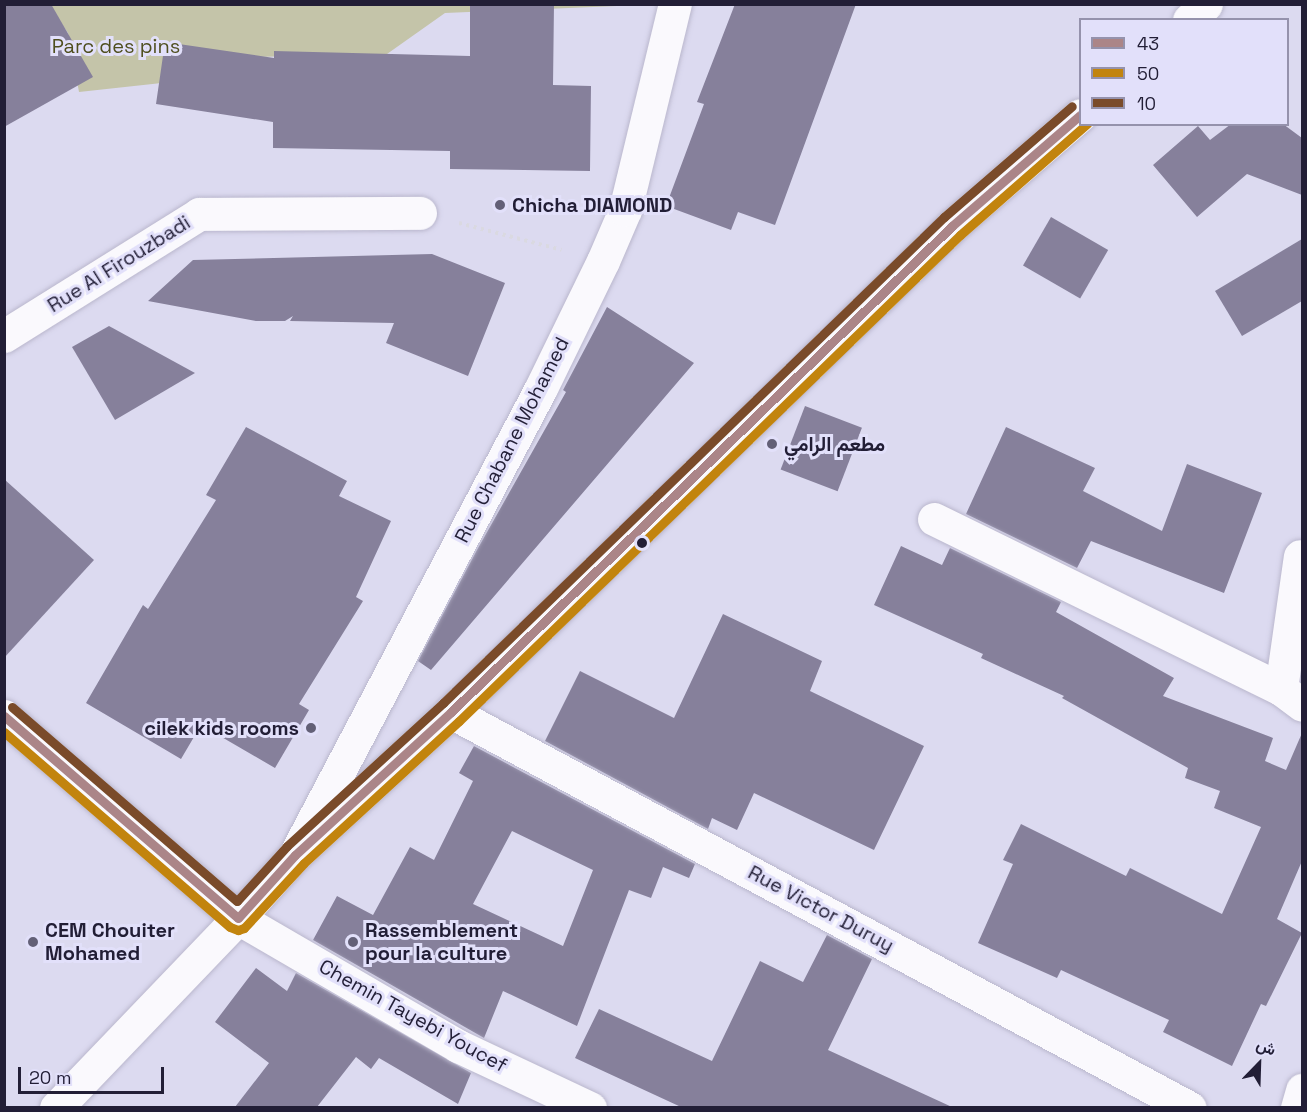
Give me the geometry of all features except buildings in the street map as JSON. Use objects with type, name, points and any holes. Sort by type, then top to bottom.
[{"type":"street","name":"Rue Chabane Mohamed","points":[[295,855],[541,388],[603,261],[625,210],[675,4]]},
{"type":"street","points":[[1191,18],[1206,4]]},
{"type":"street","name":"Rue Chabane Mohamed","points":[[56,1107],[238,918],[295,855],[451,712],[952,226],[1079,116]]},
{"type":"street","name":"Rue Al Firouzbadi","points":[[4,336],[199,214],[420,213]]},
{"type":"street","points":[[934,519],[1292,697],[1300,556]]},
{"type":"street","name":"Rue Victor Duruy","points":[[451,712],[1190,1107]]},
{"type":"street","name":"Chemin Tayebi Youcef","points":[[4,716],[238,918],[458,1046],[590,1107]]},
{"type":"street","points":[[1297,1107],[1302,1090]]},
{"type":"path","points":[[420,213],[603,261]]},
{"type":"green space","name":"Parc des pins","points":[[49,5],[641,5],[445,13],[387,54],[254,57],[180,81],[79,92],[68,33]]},
{"type":"transit line","name":"10","points":[[12,707],[237,901],[287,846],[443,703],[944,217],[1072,106]]},
{"type":"transit line","name":"43","points":[[4,716],[238,918],[295,855],[451,712],[952,226],[1079,116]]},
{"type":"transit line","name":"50","points":[[4,732],[230,927],[238,930],[244,928],[304,863],[459,721],[960,235],[1085,126]]},
{"type":"place","name":"Chicha DIAMOND","points":[[500,205]]},
{"type":"place","name":"مطعم الرامي","points":[[772,444]]},
{"type":"place","name":"cilek kids rooms","points":[[311,728]]},
{"type":"place","name":"CEM Chouiter Mohamed","points":[[33,942]]},
{"type":"place","name":"Rassemblement pour la culture","points":[[353,942]]}]
